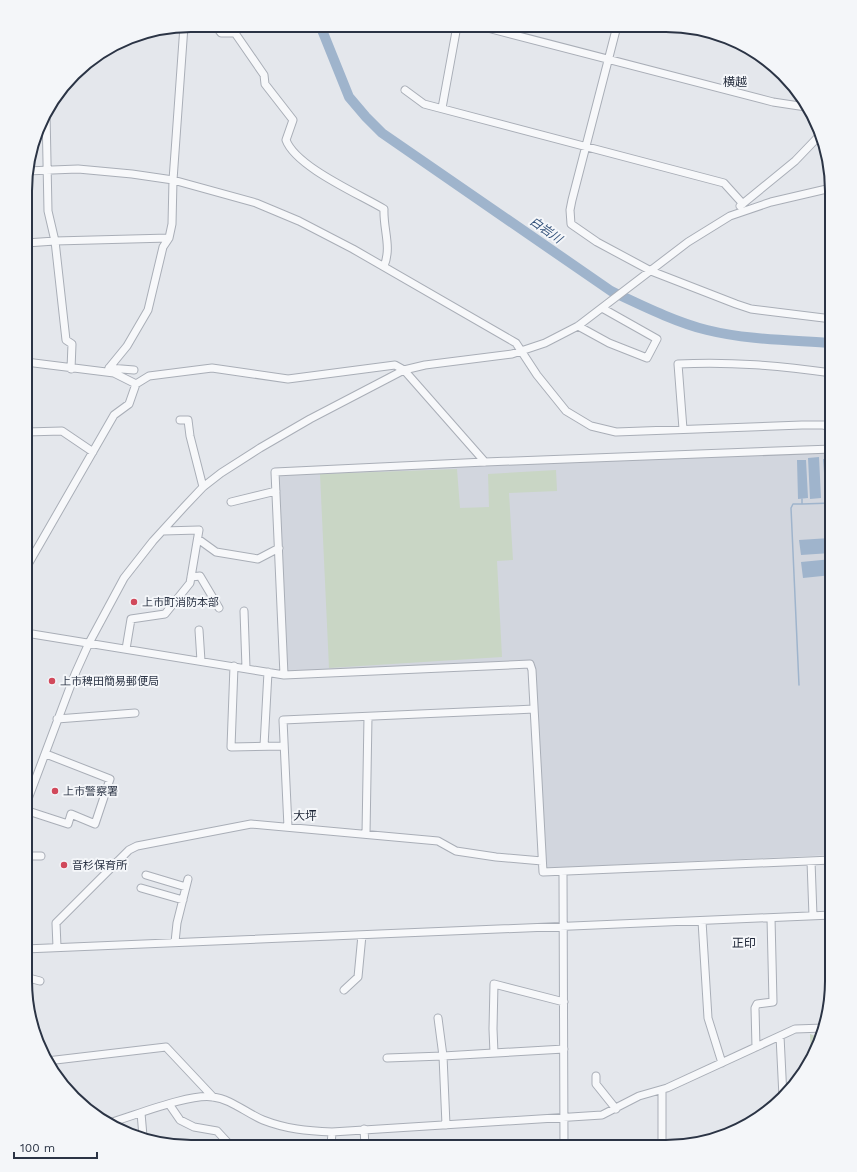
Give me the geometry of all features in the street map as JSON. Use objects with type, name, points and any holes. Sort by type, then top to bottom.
[{"type":"street","points":[[134,370],[109,368],[127,346],[143,322],[148,310],[163,247],[169,238],[172,224],[173,180],[184,32]]},
{"type":"street","points":[[219,32],[235,33],[264,75],[265,84],[293,120],[286,140],[288,147],[316,170],[384,209],[383,217],[388,249],[384,266]]},
{"type":"street","points":[[442,108],[456,32]]},
{"type":"street","points":[[503,32],[773,102],[801,106]]},
{"type":"street","points":[[615,32],[585,146],[570,210],[571,224],[597,242],[651,271],[696,290],[751,309],[825,318]]},
{"type":"street","points":[[405,90],[424,104],[724,183],[743,204]]},
{"type":"street","points":[[46,124],[48,211],[55,241],[66,340],[72,344],[71,368]]},
{"type":"street","points":[[32,791],[57,719],[89,643],[124,578],[163,530],[203,487],[260,448],[310,419],[404,370],[425,365],[522,352],[545,343],[578,326],[688,242],[730,216],[795,161],[816,138]]},
{"type":"street","points":[[33,170],[107,171],[173,180],[209,189],[270,209],[336,239],[516,343],[537,375],[566,411],[591,426],[616,432],[802,425],[825,427]]},
{"type":"street","points":[[730,216],[771,202],[825,189]]},
{"type":"street","points":[[32,243],[169,238]]},
{"type":"street","points":[[578,326],[609,343],[647,358],[657,339],[602,308]]},
{"type":"street","points":[[683,429],[678,364],[720,362],[753,363],[825,372]]},
{"type":"street","points":[[32,363],[114,373],[136,384]]},
{"type":"street","points":[[32,552],[114,415],[129,404],[136,384],[149,376],[212,368],[288,379],[395,365],[404,370],[485,462]]},
{"type":"street","points":[[180,420],[188,420],[190,436],[203,487]]},
{"type":"street","points":[[32,432],[62,431],[93,452]]},
{"type":"street","points":[[284,675],[275,472],[485,462],[825,449]]},
{"type":"street","points":[[231,502],[276,491]]},
{"type":"street","points":[[126,649],[131,619],[165,614],[190,583],[199,530],[163,530]]},
{"type":"street","points":[[198,539],[216,552],[258,559],[278,548]]},
{"type":"street","points":[[191,577],[200,576],[219,608]]},
{"type":"street","points":[[244,611],[246,668]]},
{"type":"street","points":[[199,630],[200,661]]},
{"type":"street","points":[[32,635],[284,675],[530,664],[543,872],[825,860]]},
{"type":"street","points":[[234,666],[231,747],[284,746]]},
{"type":"street","points":[[264,746],[268,672]]},
{"type":"street","points":[[288,827],[283,720],[534,709]]},
{"type":"street","points":[[57,719],[135,713]]},
{"type":"street","points":[[366,834],[368,717]]},
{"type":"street","points":[[32,811],[68,824],[71,814],[95,824],[110,779],[46,754]]},
{"type":"street","points":[[57,947],[56,923],[129,850],[137,846],[251,824],[438,840],[456,851],[542,861]]},
{"type":"street","points":[[32,856],[41,856]]},
{"type":"street","points":[[811,861],[813,916]]},
{"type":"street","points":[[564,872],[564,1140]]},
{"type":"street","points":[[146,875],[186,887]]},
{"type":"street","points":[[174,942],[188,879]]},
{"type":"street","points":[[141,888],[183,900]]},
{"type":"street","points":[[32,949],[825,915]]},
{"type":"street","points":[[756,1047],[755,1008],[757,1004],[773,1002],[771,918]]},
{"type":"street","points":[[702,921],[708,1018],[722,1063]]},
{"type":"street","points":[[344,990],[358,977],[362,935]]},
{"type":"street","points":[[32,979],[40,981]]},
{"type":"street","points":[[494,1053],[494,984],[564,1002]]},
{"type":"street","points":[[438,1018],[443,1056],[446,1125]]},
{"type":"street","points":[[115,1121],[191,1098],[213,1097],[234,1104],[262,1119],[300,1131],[332,1132],[602,1115],[639,1096],[662,1090],[795,1029],[818,1028]]},
{"type":"street","points":[[780,1036],[783,1090]]},
{"type":"street","points":[[53,1060],[166,1047],[213,1097]]},
{"type":"street","points":[[387,1058],[564,1049]]},
{"type":"street","points":[[596,1076],[596,1084],[616,1109]]},
{"type":"street","points":[[662,1090],[662,1140]]},
{"type":"street","points":[[169,1104],[180,1120],[194,1127],[217,1131],[225,1140]]},
{"type":"street","points":[[141,1113],[143,1133]]},
{"type":"street","points":[[364,1129],[365,1140]]},
{"type":"street","points":[[331,1140],[332,1132]]},
{"type":"shaded area","points":[[825,452],[825,855],[545,868],[535,666],[532,660],[287,672],[277,475],[603,460]]},
{"type":"green space","points":[[457,469],[460,508],[489,507],[488,474],[556,470],[557,491],[509,493],[513,560],[497,561],[502,657],[329,668],[320,474]]},
{"type":"green space","points":[[810,1034],[815,1036],[811,1048]]},
{"type":"water","points":[[819,457],[821,498],[810,499],[808,458]]},
{"type":"water","points":[[823,459],[825,459],[825,486]]},
{"type":"water","points":[[797,460],[806,460],[808,498],[798,499]]},
{"type":"water","points":[[825,538],[825,553],[801,555],[799,540]]},
{"type":"water","points":[[825,560],[825,576],[803,578],[801,562]]},
{"type":"waterway","name":"白岩川","points":[[323,32],[349,97],[382,133],[611,291],[670,318],[707,330],[753,338],[825,343]]},
{"type":"waterway","points":[[802,499],[802,504],[825,503]]},
{"type":"waterway","points":[[799,685],[791,508],[793,504],[802,504]]},
{"type":"place","name":"上市町消防本部","points":[[134,602]]},
{"type":"place","name":"上市稗田簡易郵便局","points":[[52,681]]},
{"type":"place","name":"上市警察署","points":[[55,791]]},
{"type":"place","name":"音杉保育所","points":[[64,865]]},
{"type":"district","name":"横越","points":[[735,82]]},
{"type":"district","name":"大坪","points":[[305,816]]},
{"type":"district","name":"正印","points":[[744,943]]}]
